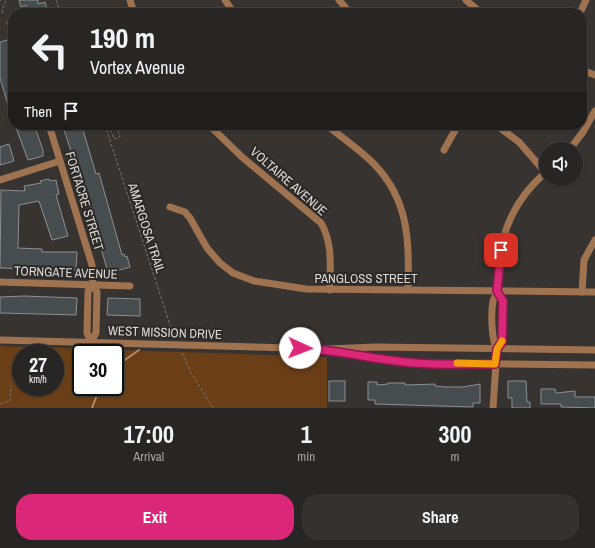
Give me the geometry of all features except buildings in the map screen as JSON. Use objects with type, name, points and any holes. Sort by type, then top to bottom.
[{"type":"street","points":[[339,0],[346,8]]},
{"type":"street","points":[[466,0],[475,8]]},
{"type":"street","points":[[587,125],[595,111]]},
{"type":"street","name":"FORTACRE STREET","points":[[51,130],[92,265],[93,285],[97,292],[96,333],[91,342]]},
{"type":"street","name":"VOLTAIRE AVENUE","points":[[214,130],[242,157],[321,223],[328,237],[330,246],[330,290]]},
{"type":"street","points":[[332,130],[377,167],[386,178],[400,202],[408,239],[408,290]]},
{"type":"street","points":[[444,150],[455,130]]},
{"type":"street","points":[[503,130],[519,142],[539,164]]},
{"type":"street","points":[[575,142],[584,130]]},
{"type":"street","points":[[0,180],[60,161]]},
{"type":"street","points":[[493,408],[496,356],[493,342],[493,300],[497,291],[501,250],[508,225],[517,206],[528,190],[539,179]]},
{"type":"street","name":"PANGLOSS STREET","points":[[170,207],[185,212],[194,223],[214,257],[233,273],[254,282],[306,290],[595,292]]},
{"type":"street","points":[[582,292],[584,260],[595,240]]},
{"type":"street","name":"TORNGATE AVENUE","points":[[0,282],[130,286]]},
{"type":"street","name":"WEST MISSION DRIVE","points":[[0,340],[328,349],[375,348],[496,356],[595,365]]},
{"type":"street","name":"WEST MISSION DRIVE","points":[[328,349],[376,359],[416,363],[595,350]]},
{"type":"path","points":[[3,13],[2,10],[6,0]]},
{"type":"path","name":"AMARGOSA TRAIL","points":[[107,130],[174,336]]},
{"type":"path","points":[[111,130],[114,139],[120,137],[118,130]]},
{"type":"path","points":[[179,345],[190,371],[213,408]]},
{"type":"path","points":[[0,404],[10,401],[10,385]]},
{"type":"shaded area","points":[[0,346],[12,346],[12,396],[64,396],[64,348],[72,348],[72,396],[124,396],[124,350],[327,357],[327,408],[0,408]]},
{"type":"waterway","points":[[124,361],[139,350]]},
{"type":"waterway","points":[[92,408],[97,396]]},
{"type":"slow traffic","points":[[457,363],[495,364],[497,349],[502,341]]},
{"type":"route","points":[[300,348],[328,349],[376,359],[416,363],[495,364],[497,349],[502,342],[503,301],[497,291],[501,250]]}]
